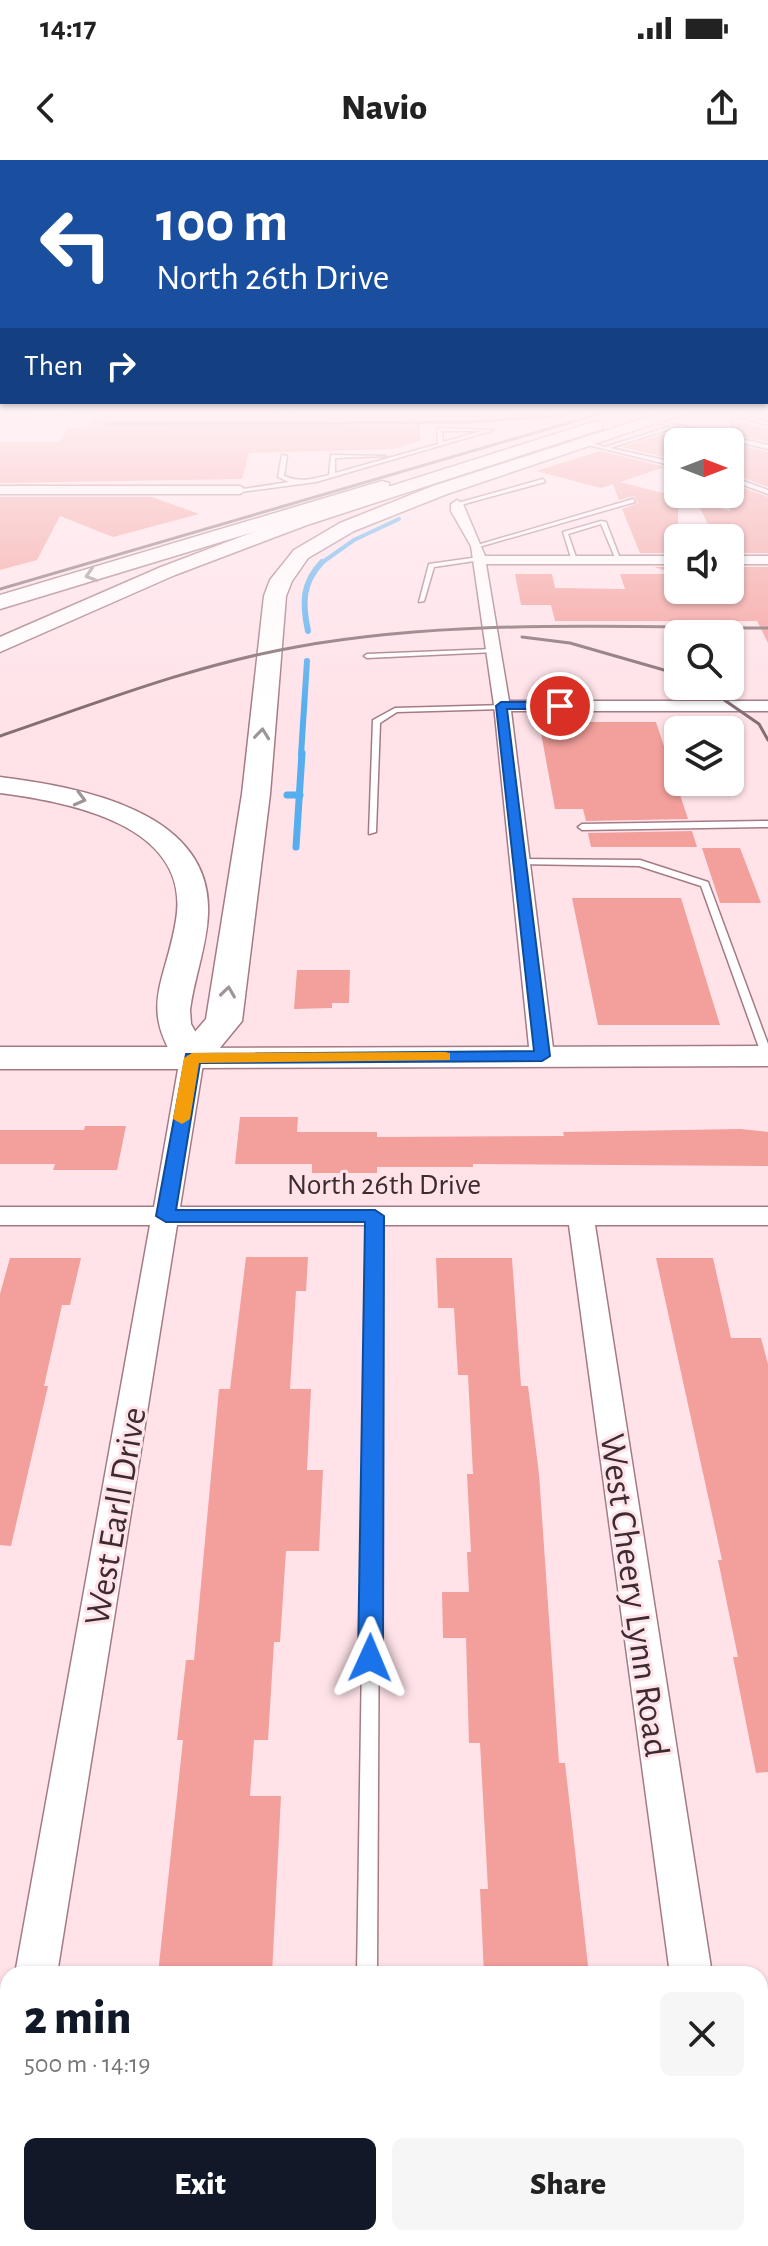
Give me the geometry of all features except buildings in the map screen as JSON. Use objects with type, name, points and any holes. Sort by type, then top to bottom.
[{"type":"highway","points":[[0,602],[323,511]]},
{"type":"highway","points":[[0,1058],[192,1058],[224,1021],[256,794],[275,596],[281,580],[311,546],[385,511]]},
{"type":"main road","points":[[0,645],[168,571],[333,511]]},
{"type":"main road","points":[[0,661],[254,550],[363,511]]},
{"type":"main road","points":[[2,785],[100,805],[140,824],[175,853],[194,892],[173,1020],[192,1058],[767,1056]]},
{"type":"street","points":[[457,511],[478,555],[502,706],[542,1056]]},
{"type":"street","points":[[478,555],[574,560],[664,560]]},
{"type":"street","points":[[744,560],[768,560]]},
{"type":"street","points":[[502,706],[768,706]]},
{"type":"street","name":"West Earll Drive","points":[[37,1966],[192,1058]]},
{"type":"street","name":"North 26th Drive","points":[[0,1216],[768,1216]]},
{"type":"street","name":"West Cheery Lynn Road","points":[[581,1216],[690,1966]]},
{"type":"lane","points":[[421,601],[431,565],[478,555],[595,511]]},
{"type":"lane","points":[[581,515],[603,522],[619,560]]},
{"type":"lane","points":[[574,560],[565,533],[603,522]]},
{"type":"lane","points":[[367,656],[493,651]]},
{"type":"lane","points":[[372,832],[376,722],[382,715],[395,710],[502,706]]},
{"type":"lane","points":[[582,827],[768,824]]},
{"type":"lane","points":[[520,862],[640,863],[705,884],[767,1056]]},
{"type":"lane","points":[[367,1966],[375,1216]]},
{"type":"waterway","points":[[321,564],[354,540],[399,519]]},
{"type":"waterway","points":[[308,631],[305,594],[321,564]]},
{"type":"waterway","points":[[301,755],[307,661]]},
{"type":"waterway","points":[[299,795],[302,753]]},
{"type":"waterway","points":[[287,795],[299,795]]},
{"type":"waterway","points":[[296,847],[299,795]]},
{"type":"railway","points":[[0,589],[266,511]]},
{"type":"railway","points":[[0,736],[220,664],[355,638],[473,628],[768,628]]},
{"type":"railway","points":[[522,637],[570,643],[664,670]]},
{"type":"railway","points":[[724,700],[759,724],[768,740]]},
{"type":"slow traffic","points":[[182,1119],[192,1058],[445,1056]]},
{"type":"route","points":[[370,1658],[375,1216],[166,1216],[192,1058],[542,1056],[501,706],[560,706]]}]
